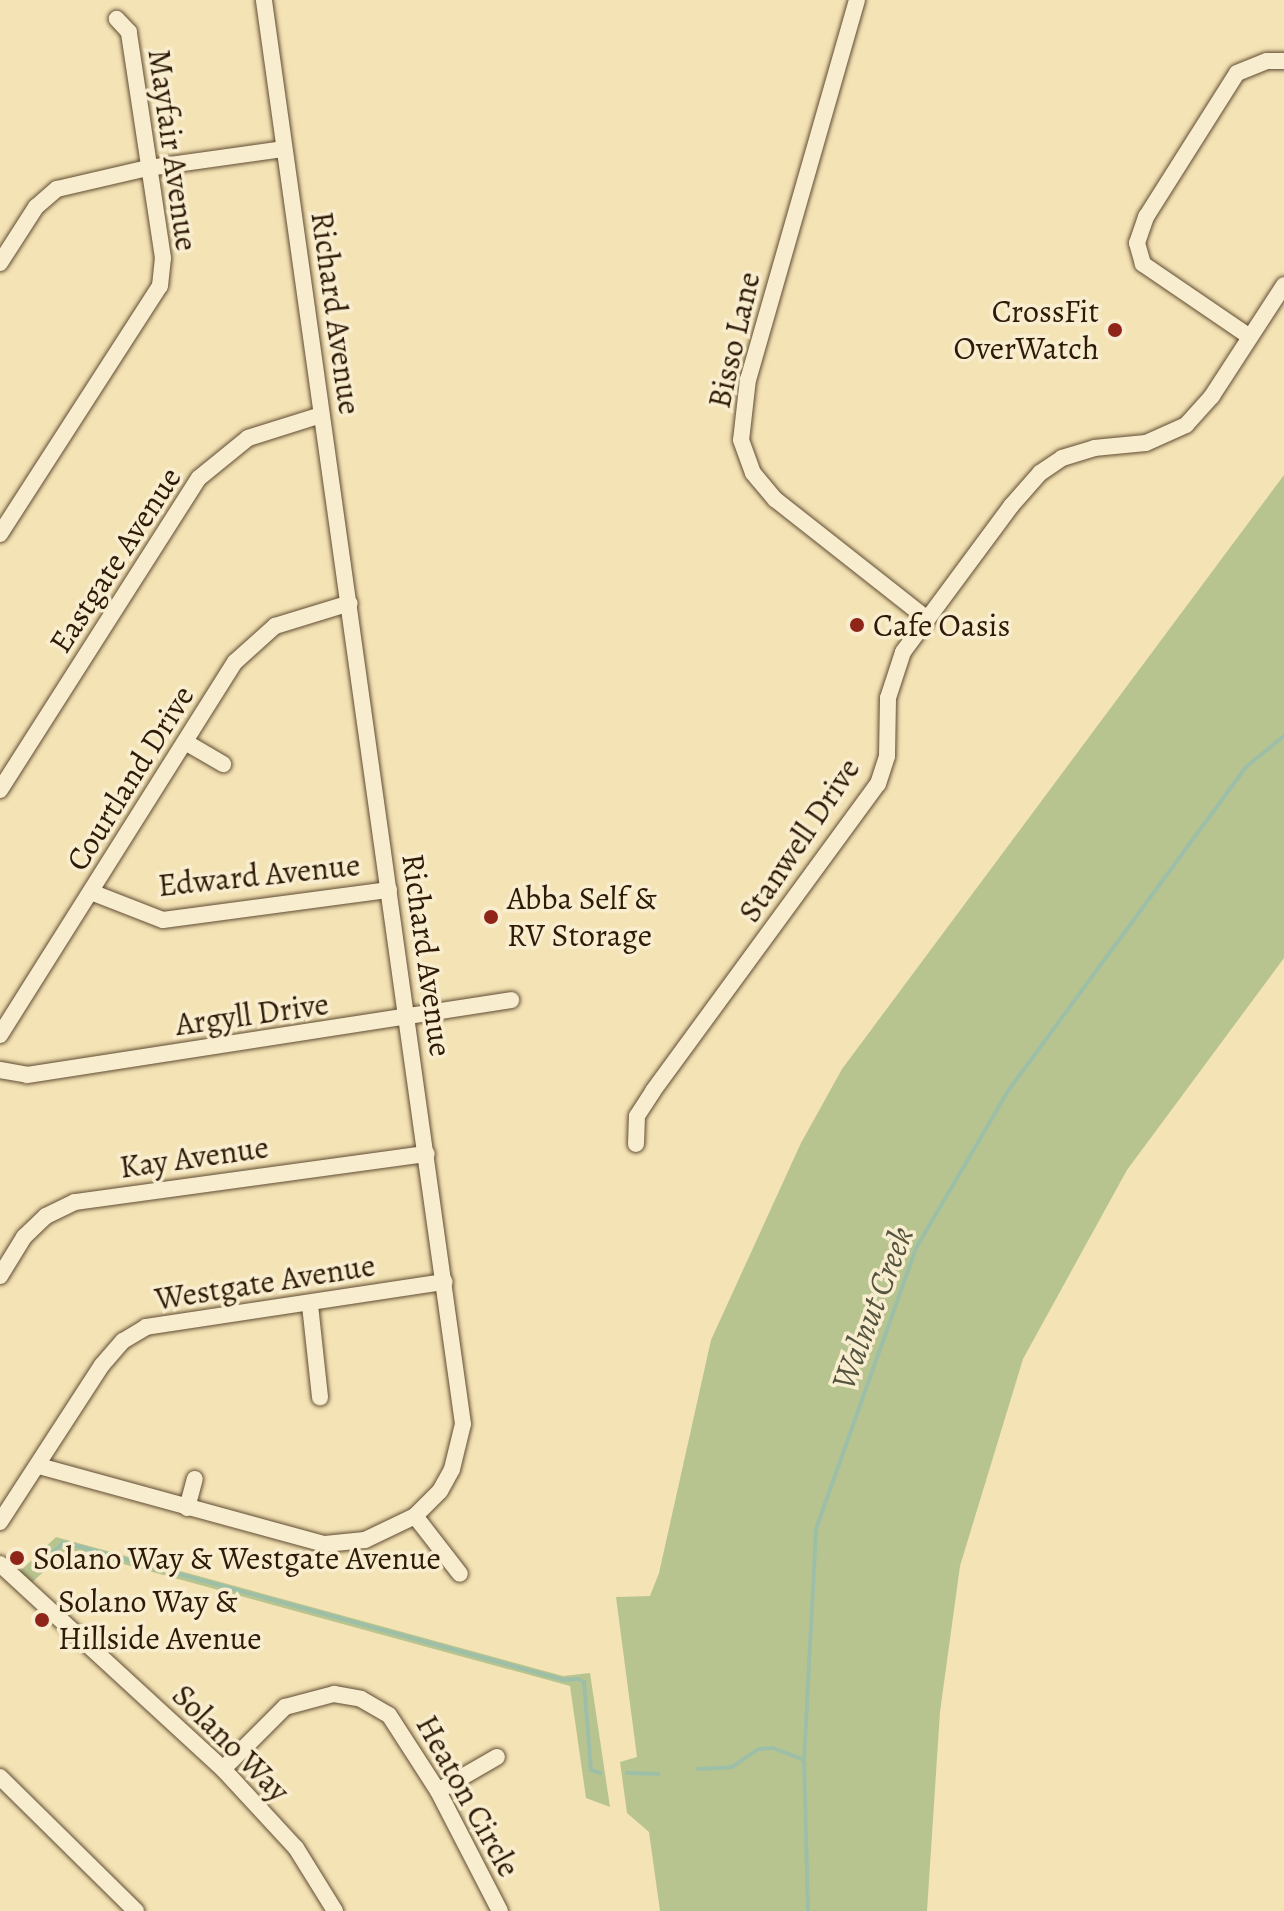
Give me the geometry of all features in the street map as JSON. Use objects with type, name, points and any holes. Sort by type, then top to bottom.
[{"type":"street","name":"Richard Avenue","points":[[39,1466],[325,1544],[365,1540],[415,1516],[452,1469],[463,1424],[264,0]]},
{"type":"street","name":"Bisso Lane","points":[[857,0],[748,379],[741,440],[753,473],[776,500],[927,619]]},
{"type":"street","name":"Mayfair Avenue","points":[[0,534],[160,286],[163,258],[129,32],[117,19]]},
{"type":"street","points":[[1250,337],[1143,264],[1137,243],[1146,217],[1237,73],[1267,61],[1284,61]]},
{"type":"street","points":[[0,263],[36,207],[57,189],[148,168],[284,149]]},
{"type":"street","name":"Stanwell Drive","points":[[636,1144],[637,1116],[653,1091],[878,784],[887,756],[892,679],[927,619],[1040,473],[1077,452],[1146,443],[1186,425],[1212,396],[1284,285]]},
{"type":"street","name":"Eastgate Avenue","points":[[0,790],[199,478],[248,438],[321,415]]},
{"type":"street","name":"Courtland Drive","points":[[0,1035],[187,743],[235,662],[275,626],[350,603]]},
{"type":"street","points":[[187,743],[223,764]]},
{"type":"street","name":"Edward Avenue","points":[[91,892],[163,920],[389,890]]},
{"type":"street","name":"Argyll Drive","points":[[0,1070],[27,1075],[408,1019],[511,1000]]},
{"type":"street","name":"Kay Avenue","points":[[0,1276],[24,1237],[46,1216],[75,1202],[427,1154]]},
{"type":"street","name":"Westgate Avenue","points":[[0,1522],[102,1365],[146,1327],[310,1305],[445,1282]]},
{"type":"street","points":[[310,1305],[320,1397]]},
{"type":"street","points":[[187,1508],[195,1479]]},
{"type":"street","points":[[415,1516],[460,1574]]},
{"type":"street","name":"Solano Way","points":[[3,1571],[223,1769],[296,1848],[335,1911]]},
{"type":"street","name":"Heaton Circle","points":[[223,1769],[285,1707],[334,1694],[361,1699],[389,1715],[438,1791],[500,1911]]},
{"type":"street","points":[[438,1791],[497,1757]]},
{"type":"street","points":[[0,1777],[136,1911]]},
{"type":"green space","points":[[1284,475],[1284,958],[1127,1170],[1023,1359],[960,1566],[940,1712],[927,1911],[660,1911],[649,1832],[627,1813],[620,1762],[637,1757],[616,1597],[650,1596],[659,1573],[711,1340],[801,1143],[842,1069]]},
{"type":"green space","points":[[56,1537],[563,1676],[590,1673],[610,1807],[586,1798],[570,1686],[68,1549],[26,1588],[14,1577]]},
{"type":"waterway","name":"Walnut Creek","points":[[808,1911],[804,1760],[816,1529],[916,1248],[1008,1091],[1246,767],[1284,736]]},
{"type":"waterway","points":[[42,1563],[63,1543],[564,1680],[578,1679],[584,1682],[591,1770],[601,1773]]},
{"type":"waterway","points":[[698,1769],[732,1767],[759,1749],[773,1748],[804,1760]]},
{"type":"waterway","points":[[627,1773],[658,1774]]},
{"type":"place","name":"CrossFit OverWatch","points":[[1115,330]]},
{"type":"place","name":"Cafe Oasis","points":[[857,625]]},
{"type":"place","name":"Abba Self & RV Storage","points":[[491,917]]},
{"type":"place","name":"Solano Way & Westgate Avenue","points":[[17,1558]]},
{"type":"place","name":"Solano Way & Hillside Avenue","points":[[42,1620]]}]
